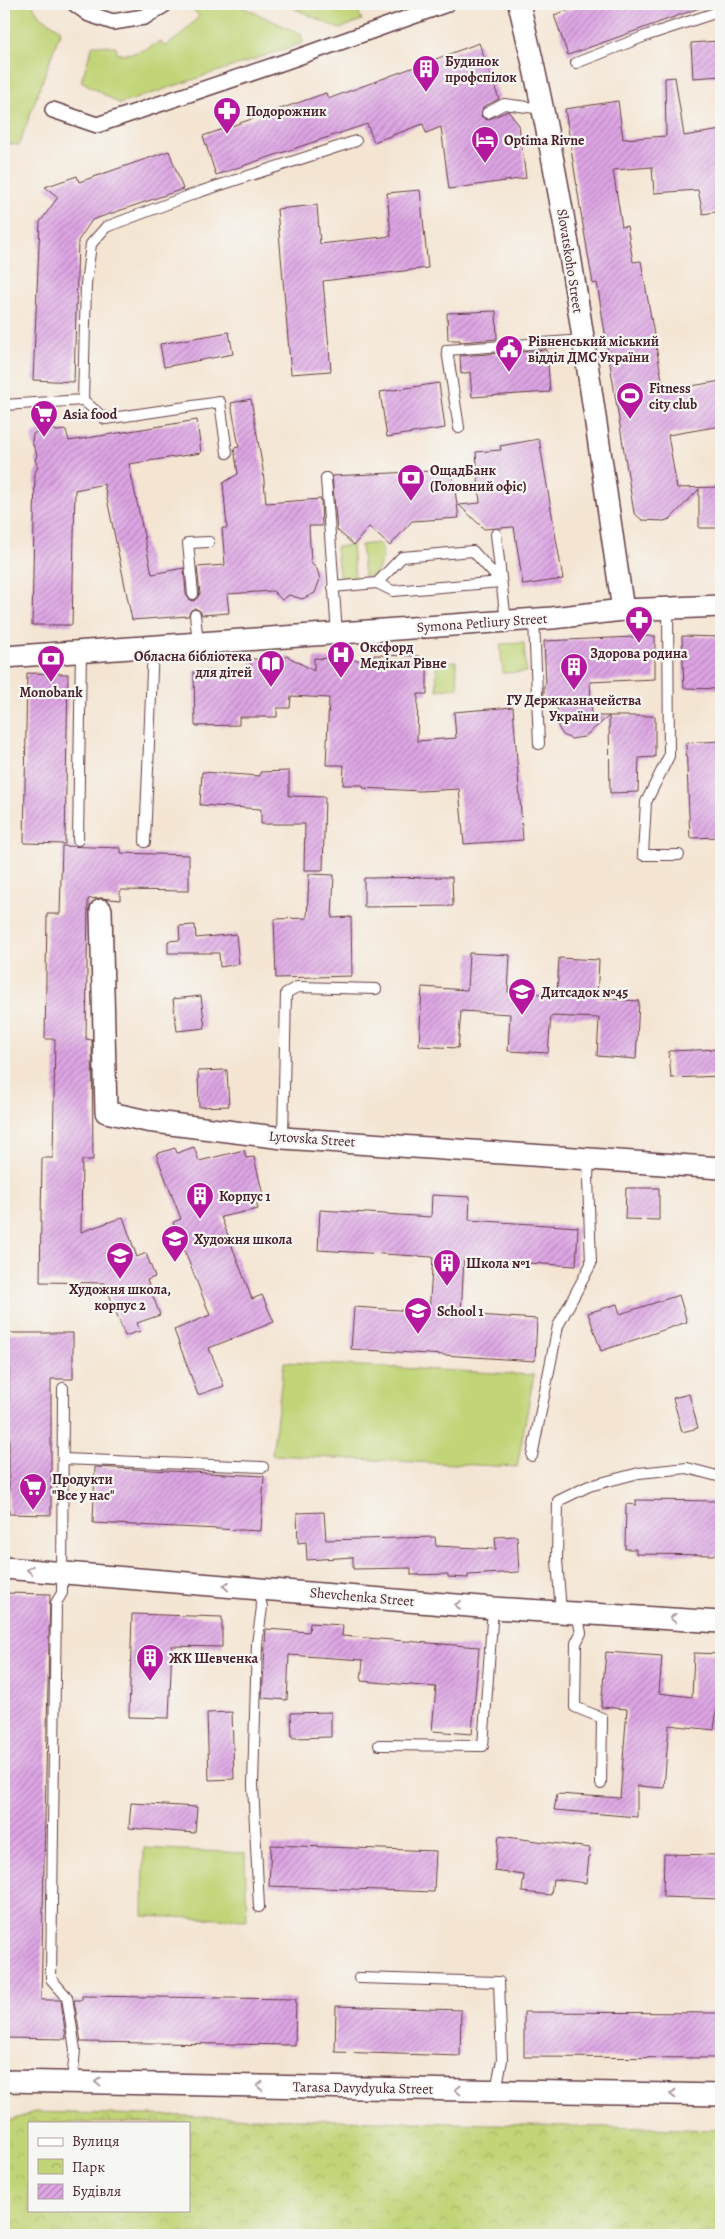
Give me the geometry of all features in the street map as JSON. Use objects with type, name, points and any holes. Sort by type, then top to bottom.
[{"type":"street","points":[[75,4],[89,14],[113,22],[144,17],[165,4]]},
{"type":"street","points":[[52,110],[97,125],[284,62],[447,4]]},
{"type":"street","name":"Slovatskoho Street","points":[[519,4],[544,109],[583,340],[623,610]]},
{"type":"street","name":"Symona Petliury Street","points":[[4,657],[534,620],[623,610],[721,606]]},
{"type":"street","name":"Lytovska Street","points":[[101,910],[106,1112],[147,1121],[283,1138],[721,1168]]},
{"type":"street","name":"Shevchenka Street","points":[[4,1568],[493,1608],[721,1622]]},
{"type":"street","name":"Tarasa Davydyuka Street","points":[[4,2081],[721,2095]]},
{"type":"lane","points":[[576,63],[648,35],[721,11]]},
{"type":"lane","points":[[487,113],[504,104],[544,109]]},
{"type":"lane","points":[[83,400],[86,284],[91,244],[106,227],[198,192],[356,141]]},
{"type":"lane","points":[[459,428],[447,350],[583,340]]},
{"type":"lane","points":[[4,405],[83,400],[105,419],[220,402],[227,453]]},
{"type":"lane","points":[[326,478],[337,634]]},
{"type":"lane","points":[[496,534],[506,622]]},
{"type":"lane","points":[[193,594],[188,543],[209,542]]},
{"type":"lane","points":[[377,583],[402,557],[473,551],[500,582]]},
{"type":"lane","points":[[333,587],[377,583],[393,592],[500,582]]},
{"type":"lane","points":[[668,607],[669,756],[646,802],[643,855],[679,855]]},
{"type":"lane","points":[[195,615],[198,642]]},
{"type":"lane","points":[[534,620],[540,744]]},
{"type":"lane","points":[[144,842],[152,646]]},
{"type":"lane","points":[[78,840],[81,651]]},
{"type":"lane","points":[[283,1138],[286,993],[297,987],[376,989]]},
{"type":"lane","points":[[532,1456],[558,1326],[591,1264],[589,1158]]},
{"type":"lane","points":[[63,1388],[62,1593],[56,1603],[50,1979],[67,1997],[75,2050],[72,2082]]},
{"type":"lane","points":[[64,1459],[263,1466]]},
{"type":"lane","points":[[601,1784],[602,1718],[575,1707],[576,1643],[581,1633],[569,1612],[557,1560],[558,1501],[589,1486],[639,1473],[687,1468],[721,1477]]},
{"type":"lane","points":[[258,1589],[262,1607],[257,1644],[253,1785],[259,1907]]},
{"type":"lane","points":[[378,1744],[483,1746],[493,1608]]},
{"type":"lane","points":[[359,1978],[498,1982],[502,2060],[496,2090]]},
{"type":"green space","points":[[10,4],[32,4],[39,15],[61,30],[19,145],[8,144]]},
{"type":"green space","points":[[198,4],[236,4],[301,34],[303,43],[120,104],[81,81],[93,45],[116,46],[117,54],[140,51],[160,41],[165,47],[181,35],[199,16],[193,10]]},
{"type":"green space","points":[[285,4],[355,4],[362,20],[339,29]]},
{"type":"green space","points":[[378,543],[381,546],[383,559],[376,574],[364,577],[361,545]]},
{"type":"green space","points":[[352,545],[355,578],[342,577],[339,575],[336,547]]},
{"type":"green space","points":[[524,643],[526,672],[503,673],[500,644]]},
{"type":"green space","points":[[456,661],[458,688],[437,690],[436,663]]},
{"type":"green space","points":[[284,1362],[534,1375],[517,1467],[272,1455]]},
{"type":"green space","points":[[144,1848],[245,1853],[247,1920],[143,1916]]},
{"type":"green space","points":[[34,2112],[721,2130],[721,2235],[4,2235],[4,2123]]},
{"type":"building","points":[[587,4],[705,4],[705,6],[568,55],[554,15]]},
{"type":"building","points":[[718,41],[719,49],[721,49],[721,76],[693,78],[691,43]]},
{"type":"building","points":[[479,43],[499,99],[483,107],[481,116],[487,120],[508,111],[519,125],[526,178],[449,189],[441,127],[426,133],[423,124],[374,142],[367,124],[216,175],[203,136],[326,93],[328,99]]},
{"type":"building","points":[[675,77],[684,136],[721,130],[721,211],[703,214],[698,190],[654,193],[652,167],[613,170],[622,227],[627,226],[633,262],[641,261],[662,380],[674,389],[721,381],[721,426],[668,435],[677,488],[721,487],[721,528],[699,528],[699,489],[670,519],[664,521],[642,520],[634,513],[597,283],[593,284],[565,109],[618,101],[623,139],[666,136],[665,78]]},
{"type":"building","points":[[169,151],[183,189],[92,220],[78,241],[74,382],[33,380],[40,222],[58,197],[45,187],[77,176],[79,182]]},
{"type":"building","points":[[420,190],[428,268],[323,281],[331,371],[291,374],[277,209],[317,205],[320,244],[391,236],[387,193]]},
{"type":"building","points":[[496,311],[497,339],[460,342],[460,340],[448,340],[447,313]]},
{"type":"building","points":[[229,332],[233,354],[164,367],[160,344]]},
{"type":"building","name":"Рівненський міський відділ ДМС України","points":[[547,350],[550,392],[472,397],[470,372],[461,374],[460,356]]},
{"type":"building","points":[[439,383],[445,428],[387,437],[380,392]]},
{"type":"building","points":[[251,399],[263,470],[266,503],[321,499],[322,526],[309,526],[311,563],[317,569],[320,579],[315,593],[302,599],[289,595],[282,600],[273,591],[227,594],[229,613],[202,615],[195,608],[191,610],[188,616],[132,620],[104,484],[75,490],[72,625],[32,625],[35,472],[38,467],[35,460],[37,455],[32,442],[33,434],[45,426],[57,431],[66,430],[69,441],[197,420],[201,453],[129,464],[152,574],[184,568],[186,595],[190,600],[194,601],[200,594],[197,567],[225,565],[222,528],[227,528],[223,483],[238,474],[234,448],[239,447],[231,403]]},
{"type":"building","points":[[539,439],[563,579],[523,585],[514,527],[484,529],[459,505],[480,503],[476,452],[501,450],[500,446]]},
{"type":"building","name":"ОщадБанк (Головний офіс)","points":[[452,470],[459,518],[412,521],[390,546],[369,527],[354,545],[337,530],[332,476]]},
{"type":"building","name":"ГУ Держказначейства України","points":[[655,636],[655,679],[590,682],[592,716],[609,716],[584,737],[571,739],[563,735],[558,727],[557,701],[544,702],[544,686],[546,683],[544,641]]},
{"type":"building","points":[[682,636],[721,637],[721,689],[684,688]]},
{"type":"building","points":[[374,655],[419,656],[419,665],[427,666],[427,694],[418,694],[417,741],[456,738],[454,712],[513,707],[523,840],[464,844],[459,789],[420,791],[363,788],[363,785],[343,785],[344,765],[326,765],[329,698],[291,696],[290,708],[277,708],[277,717],[239,717],[239,725],[195,726],[194,671],[251,670],[251,659],[281,659],[287,656],[314,671],[314,658],[374,661]]},
{"type":"building","points":[[27,673],[68,674],[65,844],[24,843]]},
{"type":"building","points":[[609,716],[655,716],[655,757],[639,758],[638,792],[610,793]]},
{"type":"building","points":[[721,741],[721,837],[690,838],[686,743]]},
{"type":"building","points":[[289,771],[289,796],[325,797],[323,870],[304,870],[305,824],[261,824],[261,809],[200,805],[202,772],[260,776],[260,772]]},
{"type":"building","points":[[62,846],[121,848],[121,853],[189,855],[189,891],[120,890],[120,900],[88,899],[86,1039],[92,1040],[93,1160],[82,1160],[81,1232],[123,1217],[137,1257],[146,1253],[155,1277],[147,1280],[160,1315],[137,1323],[140,1331],[125,1336],[105,1283],[40,1282],[42,1158],[53,1158],[55,1039],[45,1039],[47,914],[60,914]]},
{"type":"building","points":[[309,874],[334,875],[332,918],[351,917],[352,976],[276,978],[274,919],[307,918]]},
{"type":"building","points":[[452,877],[453,906],[364,907],[364,878]]},
{"type":"building","points":[[195,925],[196,938],[236,934],[239,964],[220,967],[219,953],[168,953],[168,941],[180,940],[179,926]]},
{"type":"building","points":[[469,953],[510,955],[508,992],[557,995],[559,958],[599,960],[597,998],[639,1001],[636,1059],[597,1056],[599,1018],[551,1016],[548,1053],[508,1051],[510,1014],[461,1011],[458,1048],[419,1046],[422,987],[467,990]]},
{"type":"building","points":[[201,996],[205,1028],[177,1031],[173,999]]},
{"type":"building","points":[[721,1049],[721,1076],[671,1078],[669,1051]]},
{"type":"building","points":[[227,1070],[229,1106],[199,1107],[198,1071]]},
{"type":"building","points":[[194,1147],[199,1161],[244,1150],[246,1158],[254,1157],[263,1195],[255,1197],[258,1209],[221,1217],[252,1299],[262,1295],[274,1322],[209,1348],[224,1386],[198,1395],[174,1330],[210,1315],[173,1222],[181,1219],[156,1154],[175,1148],[177,1153]]},
{"type":"building","points":[[626,1188],[659,1188],[659,1220],[625,1219]]},
{"type":"building","name":"Школа №1","points":[[432,1195],[470,1197],[469,1220],[578,1227],[576,1266],[464,1259],[461,1314],[537,1319],[535,1361],[351,1349],[354,1307],[429,1312],[433,1257],[318,1250],[320,1210],[431,1217]]},
{"type":"building","points":[[679,1295],[687,1322],[601,1351],[588,1313],[617,1304],[620,1314]]},
{"type":"building","points":[[9,1333],[73,1333],[73,1379],[51,1379],[51,1515],[9,1514]]},
{"type":"building","points":[[689,1394],[698,1428],[682,1432],[673,1398]]},
{"type":"building","points":[[95,1467],[264,1476],[261,1531],[93,1523]]},
{"type":"building","points":[[636,1500],[721,1501],[721,1555],[636,1554],[636,1549],[625,1549],[626,1504],[636,1505]]},
{"type":"building","points":[[324,1512],[326,1540],[435,1537],[436,1546],[496,1549],[495,1537],[517,1536],[519,1572],[468,1575],[468,1578],[448,1577],[448,1574],[411,1575],[411,1568],[353,1569],[353,1557],[307,1560],[306,1542],[298,1543],[297,1513]]},
{"type":"building","points":[[4,1593],[50,1594],[41,2000],[61,2000],[66,2039],[4,2038]]},
{"type":"building","name":"ЖК Шевченка","points":[[132,1614],[222,1617],[222,1647],[172,1646],[169,1718],[129,1717]]},
{"type":"building","points":[[310,1623],[343,1625],[342,1636],[479,1647],[472,1734],[432,1731],[436,1687],[361,1681],[363,1660],[289,1655],[287,1700],[262,1698],[266,1629],[309,1632]]},
{"type":"building","points":[[606,1652],[662,1656],[659,1693],[692,1697],[694,1653],[721,1654],[721,1689],[719,1689],[714,1730],[669,1725],[664,1788],[637,1786],[637,1817],[554,1810],[557,1794],[620,1798],[627,1709],[601,1707]]},
{"type":"building","points":[[232,1712],[234,1779],[209,1780],[207,1713]]},
{"type":"building","points":[[331,1712],[331,1737],[292,1738],[291,1713]]},
{"type":"building","points":[[131,1803],[197,1807],[195,1833],[129,1828]]},
{"type":"building","points":[[499,1836],[590,1848],[586,1883],[553,1879],[551,1895],[522,1892],[524,1875],[494,1871]]},
{"type":"building","points":[[271,1845],[436,1851],[434,1892],[269,1886]]},
{"type":"building","points":[[664,1854],[721,1855],[721,1899],[663,1897]]},
{"type":"building","points":[[82,1996],[296,1999],[295,2045],[81,2042],[74,2000],[82,2000]]},
{"type":"building","points":[[336,2006],[461,2010],[460,2056],[335,2052]]},
{"type":"building","points":[[524,2012],[721,2013],[721,2058],[524,2057]]},
{"type":"place","name":"Будинок профспілок","points":[[426,93]]},
{"type":"place","name":"Подорожник","points":[[227,135]]},
{"type":"place","name":"Optima Rivne","points":[[485,164]]},
{"type":"place","name":"Рівненський міський відділ ДМС України","points":[[509,373]]},
{"type":"place","name":"Fitness city club","points":[[630,420]]},
{"type":"place","name":"Asia food","points":[[44,438]]},
{"type":"place","name":"ОщадБанк (Головний офіс)","points":[[411,502]]},
{"type":"place","name":"Здорова родина","points":[[639,644]]},
{"type":"place","name":"Оксфорд Медікал Рівне","points":[[341,679]]},
{"type":"place","name":"Monobank","points":[[51,683]]},
{"type":"place","name":"Обласна бібліотека для дітей","points":[[271,688]]},
{"type":"place","name":"ГУ Держказначейства України","points":[[574,691]]},
{"type":"place","name":"Дитсадок №45","points":[[522,1016]]},
{"type":"place","name":"Корпус 1","points":[[200,1220]]},
{"type":"place","name":"Художня школа","points":[[175,1263]]},
{"type":"place","name":"Художня школа, корпус 2","points":[[120,1280]]},
{"type":"place","name":"Школа №1","points":[[447,1287]]},
{"type":"place","name":"School 1","points":[[418,1335]]},
{"type":"place","name":"Продукти \"Все у нас\"","points":[[33,1511]]},
{"type":"place","name":"ЖК Шевченка","points":[[150,1682]]}]
